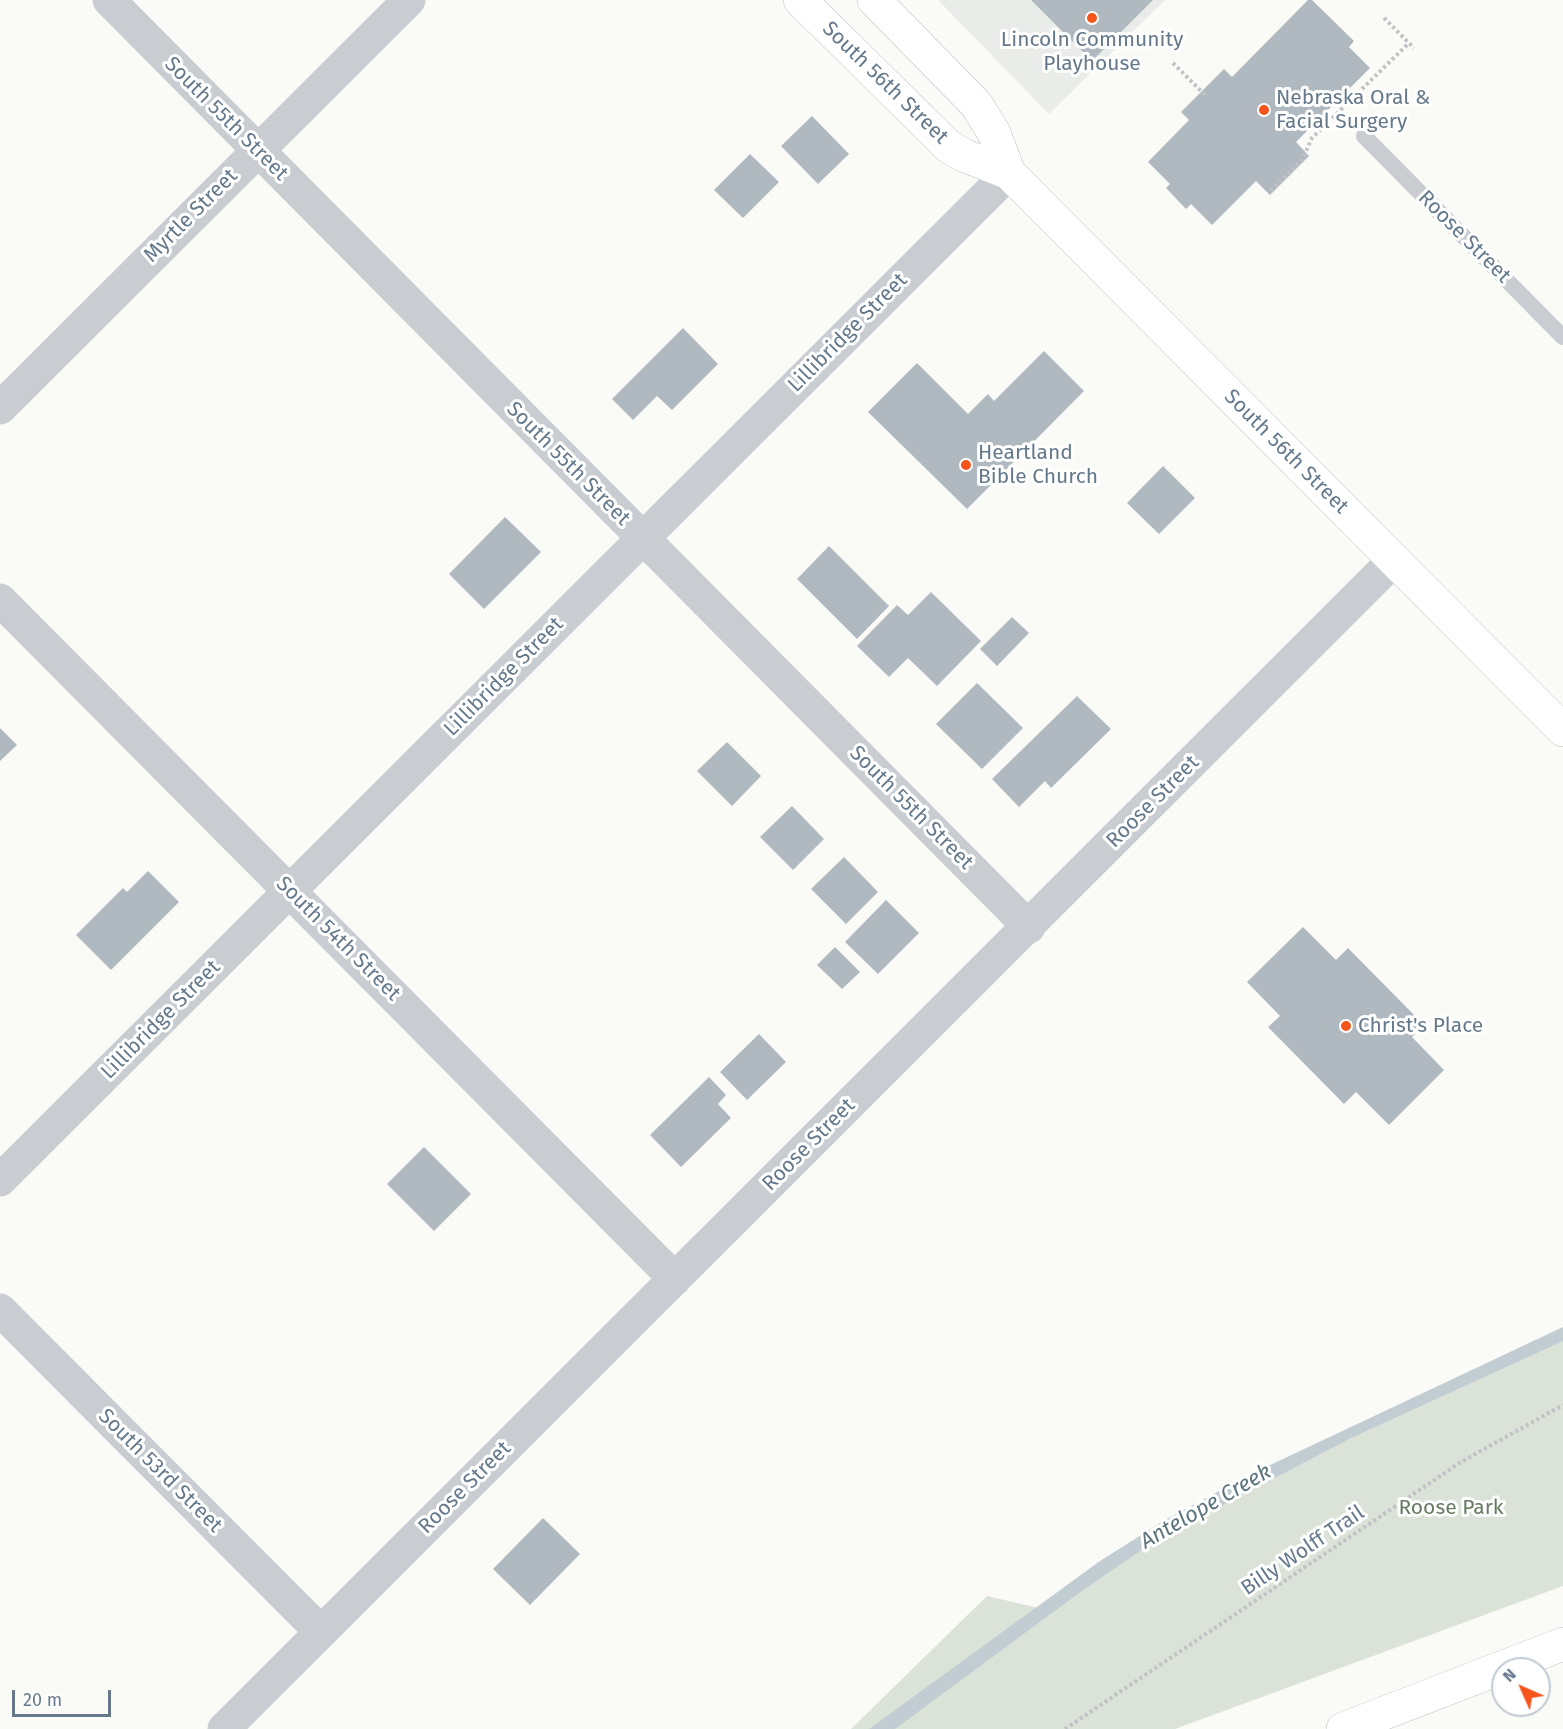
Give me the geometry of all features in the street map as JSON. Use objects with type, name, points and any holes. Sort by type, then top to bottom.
[{"type":"main road","name":"South 56th Street","points":[[800,0],[948,146],[963,155],[1009,173],[1563,730]]},
{"type":"main road","name":"South 56th Street","points":[[874,0],[976,104],[994,133],[1009,173]]},
{"type":"main road","points":[[1343,1729],[1563,1644]]},
{"type":"street","name":"South 55th Street","points":[[109,0],[1029,927]]},
{"type":"street","name":"Myrtle Street","points":[[0,408],[409,0]]},
{"type":"street","name":"Lillibridge Street","points":[[0,1180],[1009,173]]},
{"type":"street","name":"Roose Street","points":[[224,1729],[1394,560]]},
{"type":"street","name":"South 54th Street","points":[[0,600],[675,1279]]},
{"type":"street","name":"South 53rd Street","points":[[0,1310],[321,1632]]},
{"type":"lane","name":"Roose Street","points":[[1364,136],[1563,338]]},
{"type":"path","points":[[1384,18],[1414,48]]},
{"type":"path","points":[[1270,191],[1302,160],[1312,138],[1409,43]]},
{"type":"path","points":[[1173,63],[1207,97]]},
{"type":"path","name":"Billy Wolff Trail","points":[[1065,1729],[1461,1462],[1563,1405]]},
{"type":"shaded area","points":[[938,0],[1165,0],[1049,114]]},
{"type":"green space","name":"Roose Park","points":[[1563,1334],[1563,1586],[1175,1729],[851,1729],[987,1596],[1043,1609],[1155,1533]]},
{"type":"water","name":"Antelope Creek","points":[[1563,1327],[1563,1341],[1351,1438],[1156,1540],[1079,1593],[895,1729],[869,1729],[1100,1561],[1165,1520],[1249,1475]]},
{"type":"building","name":"Lincoln Community Playhouse","points":[[1031,0],[1153,0],[1092,61]]},
{"type":"building","name":"Nebraska Oral & Facial Surgery","points":[[1308,0],[1312,0],[1354,41],[1349,47],[1370,68],[1296,142],[1309,156],[1270,195],[1256,181],[1212,225],[1191,204],[1186,209],[1166,188],[1170,184],[1148,162],[1189,120],[1181,112],[1224,69],[1232,77]]},
{"type":"building","points":[[812,116],[849,154],[818,184],[781,146]]},
{"type":"building","points":[[750,154],[779,182],[743,218],[714,190]]},
{"type":"building","points":[[683,328],[718,364],[672,410],[657,396],[633,420],[612,399]]},
{"type":"building","name":"Heartland Bible Church","points":[[1044,351],[1084,391],[967,509],[868,412],[917,363],[968,414],[988,394],[994,401]]},
{"type":"building","points":[[1163,466],[1195,498],[1159,534],[1127,503]]},
{"type":"building","points":[[505,517],[541,552],[484,609],[449,574]]},
{"type":"building","points":[[829,546],[889,606],[857,639],[797,579]]},
{"type":"building","points":[[931,592],[981,641],[937,686],[908,658],[889,677],[857,646],[897,605],[908,615]]},
{"type":"building","points":[[1012,617],[1029,633],[997,666],[980,649]]},
{"type":"building","points":[[977,683],[1023,728],[982,769],[936,724]]},
{"type":"building","points":[[1077,696],[1111,729],[1051,788],[1045,781],[1019,807],[992,779]]},
{"type":"building","points":[[0,728],[17,745],[0,761]]},
{"type":"building","points":[[727,742],[761,776],[732,806],[697,771]]},
{"type":"building","points":[[792,806],[824,839],[793,870],[760,837]]},
{"type":"building","points":[[844,857],[878,892],[846,924],[811,889]]},
{"type":"building","points":[[148,871],[179,902],[111,970],[76,935],[123,888],[127,892]]},
{"type":"building","points":[[886,900],[919,933],[878,974],[845,942]]},
{"type":"building","name":"Christ's Place","points":[[1303,927],[1336,960],[1348,948],[1424,1025],[1412,1037],[1444,1070],[1389,1125],[1356,1092],[1344,1104],[1268,1027],[1280,1016],[1247,982]]},
{"type":"building","points":[[835,947],[860,972],[842,989],[817,965]]},
{"type":"building","points":[[759,1034],[786,1062],[747,1100],[720,1072]]},
{"type":"building","points":[[709,1077],[726,1095],[718,1104],[731,1118],[681,1167],[650,1135]]},
{"type":"building","points":[[424,1147],[471,1194],[434,1231],[387,1184]]},
{"type":"building","points":[[543,1518],[580,1554],[530,1605],[493,1569]]},
{"type":"place","name":"Lincoln Community Playhouse","points":[[1092,18]]},
{"type":"place","name":"Nebraska Oral & Facial Surgery","points":[[1264,110]]},
{"type":"place","name":"Heartland Bible Church","points":[[966,465]]},
{"type":"place","name":"Christ's Place","points":[[1346,1026]]}]
